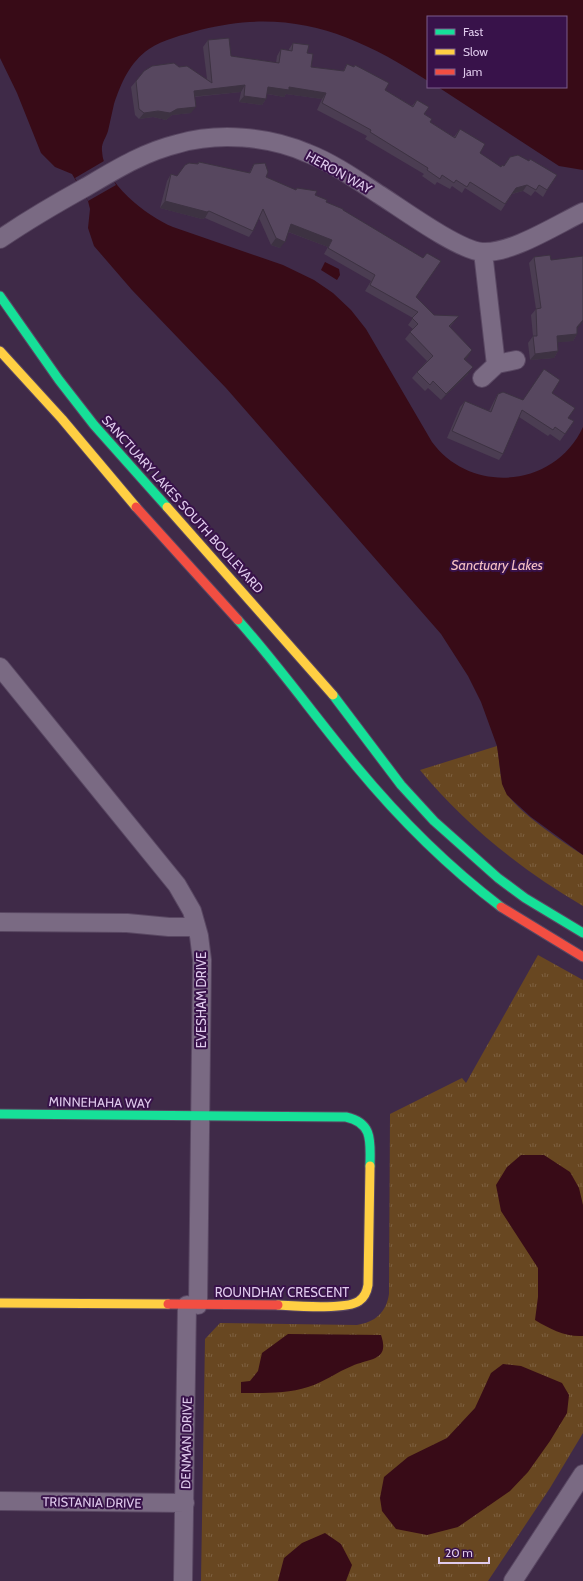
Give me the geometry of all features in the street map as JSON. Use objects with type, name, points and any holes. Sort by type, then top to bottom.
[{"type":"street","name":"HERON WAY","points":[[0,239],[81,189],[139,158],[177,144],[197,140],[232,138],[268,142],[307,153],[322,160],[457,243],[469,249],[483,252],[508,248],[583,212]]},
{"type":"street","points":[[483,252],[496,365]]},
{"type":"street","name":"SANCTUARY LAKES SOUTH BOULEVARD","points":[[0,296],[59,380],[94,425],[148,488],[237,584],[355,722],[412,798],[457,843],[498,878],[526,898],[583,933]]},
{"type":"street","points":[[0,351],[62,419],[107,474],[339,735],[406,823],[454,869],[507,911],[583,957]]},
{"type":"street","points":[[482,378],[496,365],[516,360]]},
{"type":"street","name":"EVESHAM DRIVE","points":[[0,667],[168,872],[183,894],[194,919],[202,960],[201,1116],[193,1305]]},
{"type":"street","points":[[339,735],[355,722]]},
{"type":"street","points":[[0,922],[128,923],[156,927],[194,919]]},
{"type":"street","name":"MINNEHAHA WAY","points":[[0,1114],[201,1116]]},
{"type":"street","name":"ROUNDHAY CRESCENT","points":[[0,1303],[352,1306],[362,1301],[365,1297],[368,1285],[370,1146],[368,1130],[364,1124],[354,1118],[201,1116]]},
{"type":"street","name":"DENMAN DRIVE","points":[[183,1581],[193,1305]]},
{"type":"street","points":[[513,1581],[583,1474]]},
{"type":"street","name":"TRISTANIA DRIVE","points":[[0,1501],[185,1503]]},
{"type":"green space","points":[[497,746],[502,783],[509,796],[527,815],[583,855],[583,906],[516,862],[475,828],[437,790],[420,770]]},
{"type":"green space","points":[[538,955],[583,980],[583,1433],[550,1488],[488,1581],[201,1581],[205,1339],[220,1323],[357,1325],[369,1322],[379,1316],[388,1301],[389,1294],[390,1114],[462,1078],[466,1083]]},
{"type":"water","name":"Sanctuary Lakes","points":[[0,0],[583,0],[583,170],[559,166],[440,88],[567,88],[567,16],[427,16],[427,80],[401,64],[374,50],[347,38],[320,29],[292,23],[263,22],[232,24],[200,30],[167,40],[149,49],[136,60],[123,81],[114,104],[102,151],[104,163],[118,186],[139,206],[162,222],[283,265],[314,280],[333,293],[351,310],[366,329],[432,442],[449,459],[468,471],[490,477],[512,477],[533,473],[553,463],[570,447],[583,427],[583,855],[531,817],[507,795],[502,784],[497,746],[481,702],[468,676],[441,634],[226,388],[132,290],[94,246],[88,228],[90,209],[88,201],[72,174],[55,167],[41,153],[17,93],[0,58]]},
{"type":"water","points":[[325,262],[339,269],[340,275],[337,280],[321,270]]},
{"type":"water","points":[[521,1155],[544,1155],[570,1172],[579,1188],[583,1205],[583,1336],[564,1334],[535,1320],[538,1297],[538,1268],[501,1211],[496,1185],[507,1167]]},
{"type":"water","points":[[288,1334],[381,1335],[383,1350],[381,1354],[371,1360],[352,1366],[308,1387],[283,1392],[241,1393],[241,1382],[250,1381],[258,1371],[262,1353]]},
{"type":"water","points":[[503,1364],[521,1366],[562,1383],[569,1395],[567,1413],[550,1441],[528,1472],[510,1491],[458,1527],[427,1535],[396,1529],[382,1511],[380,1498],[384,1477],[408,1457],[447,1438],[475,1408],[491,1373]]},
{"type":"water","points":[[325,1533],[341,1544],[352,1565],[346,1581],[278,1581],[284,1558],[302,1543]]},
{"type":"pier","points":[[104,161],[116,185],[88,201],[75,178]]},
{"type":"building","points":[[229,38],[231,56],[279,63],[281,49],[292,51],[293,43],[309,45],[307,53],[313,54],[311,67],[344,71],[347,64],[354,67],[355,65],[389,83],[385,90],[413,107],[417,100],[429,107],[424,114],[432,119],[430,122],[455,138],[460,129],[485,144],[480,153],[501,167],[502,165],[504,166],[510,157],[518,155],[529,161],[530,159],[557,175],[547,190],[539,185],[536,190],[527,185],[516,188],[505,204],[470,182],[467,187],[456,180],[454,183],[442,175],[440,179],[427,170],[428,168],[370,132],[371,130],[322,103],[326,93],[289,87],[289,90],[268,87],[266,99],[244,96],[245,85],[194,91],[196,107],[177,109],[170,113],[158,111],[144,113],[139,109],[136,81],[144,71],[152,66],[174,63],[179,67],[187,66],[212,83],[208,40]]},
{"type":"building","points":[[199,162],[250,173],[254,164],[265,163],[268,172],[266,177],[296,190],[297,188],[317,191],[315,195],[327,200],[326,202],[343,209],[423,258],[427,253],[441,261],[416,297],[434,315],[459,316],[449,326],[472,350],[464,359],[473,367],[446,394],[433,381],[430,385],[417,372],[433,356],[410,332],[418,324],[412,318],[418,312],[370,285],[375,275],[328,248],[332,240],[291,224],[285,242],[276,238],[263,209],[253,231],[209,211],[207,212],[165,201],[171,174],[177,176],[185,165],[189,163],[198,164]]},
{"type":"building","points":[[550,255],[551,260],[583,256],[583,320],[577,327],[577,334],[557,336],[558,351],[535,354],[533,336],[537,336],[536,309],[541,308],[534,257]]},
{"type":"building","points":[[544,369],[560,380],[552,393],[575,408],[568,418],[574,421],[565,434],[555,427],[553,430],[522,410],[503,454],[452,431],[465,401],[491,412],[498,394],[503,392],[523,400]]},
{"type":"traffic: fast","points":[[0,296],[59,380],[94,425],[167,507]]},
{"type":"traffic: fast","points":[[238,620],[268,655],[356,766],[389,804],[424,841],[501,907]]},
{"type":"traffic: fast","points":[[333,695],[401,785],[434,821],[498,878],[525,898],[583,933]]},
{"type":"traffic: fast","points":[[0,1114],[346,1117],[362,1124],[366,1129],[370,1142],[370,1166]]},
{"type":"traffic: slow","points":[[0,351],[62,419],[136,507]]},
{"type":"traffic: slow","points":[[167,507],[333,695]]},
{"type":"traffic: slow","points":[[278,1305],[320,1307],[344,1306],[353,1304],[364,1296],[368,1285],[370,1166]]},
{"type":"traffic: slow","points":[[0,1303],[168,1304]]},
{"type":"traffic: jam","points":[[136,507],[238,620]]},
{"type":"traffic: jam","points":[[501,907],[583,957]]},
{"type":"traffic: jam","points":[[168,1304],[278,1305]]}]
